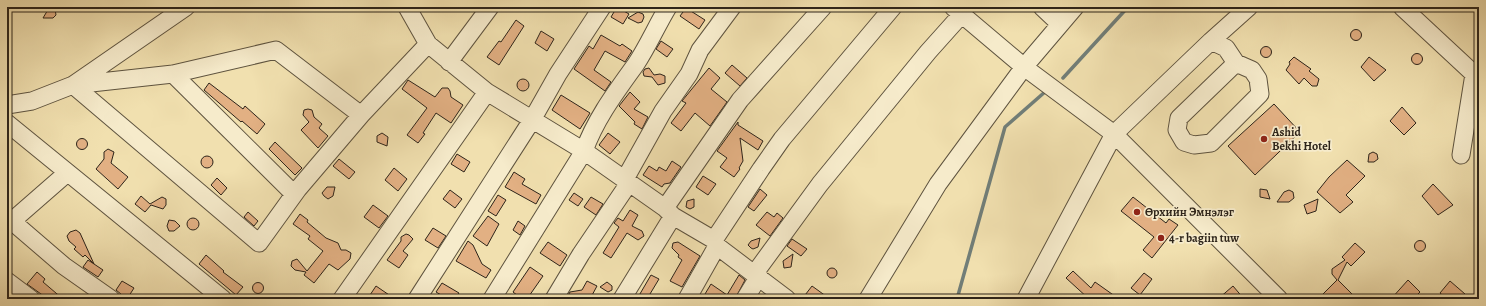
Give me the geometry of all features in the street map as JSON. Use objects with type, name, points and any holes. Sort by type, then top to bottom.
[{"type":"street","points":[[73,85],[186,7]]},
{"type":"street","points":[[407,7],[428,44],[487,92],[584,151],[669,212],[716,243],[787,299]]},
{"type":"street","points":[[449,62],[490,7]]},
{"type":"street","points":[[417,299],[532,120],[558,74],[602,7]]},
{"type":"street","points":[[492,299],[584,151],[591,130],[619,87],[637,63],[668,7]]},
{"type":"street","points":[[554,299],[627,181],[663,111],[689,74],[700,50],[732,7]]},
{"type":"street","points":[[622,299],[669,212],[740,100],[823,7]]},
{"type":"street","points":[[687,299],[716,243],[761,169],[782,139],[893,7]]},
{"type":"street","points":[[1042,7],[1060,24]]},
{"type":"street","points":[[868,299],[938,184],[1024,67],[1075,7]]},
{"type":"street","points":[[1026,299],[1114,134],[1211,41],[1249,7]]},
{"type":"street","points":[[1402,7],[1474,74],[1461,154]]},
{"type":"street","points":[[745,299],[757,275],[820,184],[928,52],[957,11],[1024,67],[1114,134],[1279,299]]},
{"type":"street","points":[[1211,41],[1226,48],[1236,63],[1252,70],[1258,79],[1260,94],[1211,143],[1194,145],[1184,142],[1177,130],[1179,118],[1236,63]]},
{"type":"street","points":[[73,85],[259,243],[294,194],[361,115],[428,44]]},
{"type":"street","points":[[7,105],[32,100],[73,85],[173,74],[276,50],[361,115]]},
{"type":"street","points":[[173,74],[294,194]]},
{"type":"street","points":[[342,299],[487,92]]},
{"type":"street","points":[[7,123],[223,299]]},
{"type":"street","points":[[67,173],[10,219],[64,266],[112,299]]},
{"type":"street","points":[[7,281],[31,299]]},
{"type":"building","points":[[617,7],[629,14],[623,24],[611,17]]},
{"type":"building","points":[[49,8],[55,9],[56,15],[53,18],[43,18]]},
{"type":"building","points":[[686,8],[705,20],[699,29],[680,16]]},
{"type":"building","points":[[638,12],[643,14],[644,17],[642,22],[638,23],[628,18]]},
{"type":"building","points":[[516,20],[524,26],[499,65],[487,57],[499,41],[501,42]]},
{"type":"building","points":[[1354,30],[1358,30],[1360,31],[1360,39],[1354,40],[1351,37],[1351,33]]},
{"type":"building","points":[[541,31],[554,39],[547,51],[535,43]]},
{"type":"building","points":[[601,35],[620,46],[622,44],[632,51],[625,62],[605,51],[594,70],[611,82],[605,91],[574,69],[589,46],[593,49]]},
{"type":"building","points":[[661,41],[673,49],[667,57],[656,49]]},
{"type":"building","points":[[1264,47],[1268,47],[1270,48],[1270,56],[1264,57],[1261,54],[1261,50]]},
{"type":"building","points":[[1415,54],[1419,54],[1421,55],[1421,63],[1415,64],[1412,61],[1412,57]]},
{"type":"building","points":[[1294,57],[1311,69],[1309,71],[1319,79],[1317,86],[1312,86],[1304,78],[1299,84],[1286,70],[1290,64],[1289,62]]},
{"type":"building","points":[[1369,57],[1386,70],[1374,81],[1361,67]]},
{"type":"building","points":[[732,65],[747,78],[740,86],[725,73]]},
{"type":"building","points":[[649,68],[654,75],[660,74],[665,76],[665,83],[658,85],[652,77],[644,76],[643,72],[645,69]]},
{"type":"building","points":[[709,68],[720,78],[711,89],[727,102],[710,126],[695,113],[681,131],[671,123],[686,103],[682,101]]},
{"type":"building","points":[[523,79],[527,81],[529,85],[527,89],[523,91],[519,89],[517,85],[519,81]]},
{"type":"building","points":[[408,80],[435,97],[442,88],[448,88],[451,97],[463,105],[451,123],[436,113],[423,133],[425,134],[418,143],[407,135],[427,108],[402,89]]},
{"type":"building","points":[[209,83],[243,109],[245,106],[265,124],[257,134],[204,90]]},
{"type":"building","points":[[630,92],[640,102],[634,109],[648,117],[642,129],[634,124],[635,122],[619,106]]},
{"type":"building","points":[[561,95],[590,113],[580,129],[552,110]]},
{"type":"building","name":"Ashid Bekhi Hotel","points":[[1274,104],[1300,132],[1255,175],[1228,146]]},
{"type":"building","points":[[1402,107],[1416,123],[1404,135],[1390,121]]},
{"type":"building","points":[[304,110],[312,110],[314,117],[322,124],[319,128],[328,136],[318,148],[301,130],[309,122],[303,115]]},
{"type":"building","points":[[738,122],[738,125],[763,141],[758,150],[740,138],[743,161],[739,168],[740,169],[734,177],[720,167],[727,158],[717,151]]},
{"type":"building","points":[[382,133],[388,137],[387,146],[377,142],[377,136]]},
{"type":"building","points":[[608,133],[620,142],[610,154],[599,145]]},
{"type":"building","points":[[82,138],[86,140],[88,144],[86,148],[82,150],[78,148],[76,144],[78,140]]},
{"type":"building","points":[[275,142],[302,168],[295,175],[269,149]]},
{"type":"building","points":[[108,149],[114,152],[111,163],[128,177],[118,189],[96,169],[104,159],[104,152]]},
{"type":"building","points":[[1373,152],[1377,154],[1378,159],[1374,162],[1368,162],[1369,154]]},
{"type":"building","points":[[457,154],[470,162],[464,172],[451,164]]},
{"type":"building","points":[[207,156],[211,158],[213,162],[211,166],[207,168],[203,166],[201,162],[203,158]]},
{"type":"building","points":[[339,159],[355,172],[349,179],[333,166]]},
{"type":"building","points":[[1347,160],[1365,176],[1346,195],[1353,202],[1340,213],[1317,192],[1329,177]]},
{"type":"building","points":[[672,161],[681,167],[670,183],[664,184],[662,187],[643,175],[649,166],[657,171],[659,167],[666,171]]},
{"type":"building","points":[[394,168],[407,179],[398,191],[385,180]]},
{"type":"building","points":[[514,172],[525,179],[522,184],[541,195],[536,204],[505,187]]},
{"type":"building","points":[[703,176],[716,184],[708,195],[696,187]]},
{"type":"building","points":[[217,178],[227,188],[221,195],[211,185]]},
{"type":"building","points":[[1433,184],[1453,205],[1438,215],[1422,196]]},
{"type":"building","points":[[327,187],[335,187],[333,196],[328,199],[322,193]]},
{"type":"building","points":[[760,189],[767,195],[754,211],[748,207]]},
{"type":"building","points":[[1260,189],[1267,190],[1270,199],[1260,197]]},
{"type":"building","points":[[450,190],[462,199],[455,208],[443,199]]},
{"type":"building","points":[[1289,190],[1293,192],[1294,198],[1289,202],[1277,202],[1284,192]]},
{"type":"building","points":[[574,193],[583,199],[578,206],[569,200]]},
{"type":"building","points":[[498,195],[506,200],[496,216],[488,211]]},
{"type":"building","points":[[141,196],[150,204],[162,197],[166,199],[166,205],[163,209],[151,205],[145,212],[135,204]]},
{"type":"building","points":[[591,197],[603,204],[596,215],[584,207]]},
{"type":"building","points":[[1133,197],[1166,223],[1169,219],[1178,225],[1152,258],[1143,250],[1154,237],[1121,211]]},
{"type":"building","points":[[694,199],[694,207],[690,209],[686,207],[687,201]]},
{"type":"building","points":[[1318,199],[1316,211],[1307,214],[1304,205]]},
{"type":"building","points":[[373,205],[388,216],[379,228],[364,217]]},
{"type":"building","points":[[630,210],[638,215],[632,226],[642,231],[644,236],[638,240],[627,233],[611,258],[603,253],[619,227],[614,223],[618,218],[623,221]]},
{"type":"building","points":[[248,212],[258,221],[254,226],[244,217]]},
{"type":"building","points":[[767,212],[774,217],[777,213],[783,218],[770,236],[756,225]]},
{"type":"building","points":[[300,214],[326,238],[338,243],[341,250],[346,250],[351,253],[350,259],[338,270],[329,264],[314,283],[304,275],[306,272],[295,270],[291,266],[292,261],[297,259],[307,271],[323,251],[308,239],[310,236],[293,224]]},
{"type":"building","points":[[488,216],[499,224],[487,246],[473,236]]},
{"type":"building","points":[[193,218],[197,220],[199,224],[197,228],[193,230],[189,228],[187,224],[189,220]]},
{"type":"building","points":[[169,220],[175,221],[180,226],[174,231],[169,231],[167,226]]},
{"type":"building","points":[[518,221],[525,226],[520,235],[513,230]]},
{"type":"building","points":[[433,228],[446,236],[438,248],[425,240]]},
{"type":"building","points":[[76,230],[80,233],[94,264],[85,255],[83,257],[74,249],[76,247],[69,241],[67,236],[70,232]]},
{"type":"building","points":[[406,234],[413,239],[403,251],[408,255],[399,268],[387,260],[401,241],[401,237]]},
{"type":"building","points":[[760,238],[758,247],[753,249],[748,245],[751,241]]},
{"type":"building","points":[[792,239],[807,249],[801,256],[787,246]]},
{"type":"building","points":[[468,241],[473,245],[482,264],[491,270],[486,278],[456,261]]},
{"type":"building","points":[[1418,241],[1422,241],[1424,242],[1424,250],[1418,251],[1415,248],[1415,244]]},
{"type":"building","points":[[548,242],[567,255],[560,266],[540,253]]},
{"type":"building","points":[[678,242],[700,256],[682,287],[670,281],[682,260],[672,248],[673,243]]},
{"type":"building","points":[[1355,243],[1365,252],[1351,266],[1347,262],[1338,280],[1357,299],[1318,299],[1337,280],[1332,274],[1332,269],[1345,260],[1342,257]]},
{"type":"building","points":[[793,254],[791,267],[784,268],[783,261]]},
{"type":"building","points":[[206,255],[224,271],[223,272],[243,287],[236,295],[199,264]]},
{"type":"building","points":[[88,260],[103,270],[98,277],[83,267]]},
{"type":"building","points":[[530,267],[543,276],[527,299],[522,299],[513,292]]},
{"type":"building","points":[[832,268],[837,273],[832,278],[827,273]]},
{"type":"building","points":[[1073,271],[1091,288],[1095,282],[1119,299],[1089,299],[1066,278]]},
{"type":"building","points":[[37,272],[45,279],[43,282],[63,299],[48,299],[27,284]]},
{"type":"building","points":[[1144,273],[1152,279],[1140,295],[1131,288]]},
{"type":"building","points":[[651,275],[659,279],[647,299],[637,299]]},
{"type":"building","points":[[739,275],[745,280],[735,299],[702,299],[711,284],[727,295]]},
{"type":"building","points":[[1408,280],[1420,292],[1413,299],[1391,299]]},
{"type":"building","points":[[122,281],[134,288],[127,299],[116,290]]},
{"type":"building","points":[[587,281],[597,286],[590,299],[566,299],[570,292],[582,290]]},
{"type":"building","points":[[1450,281],[1465,294],[1457,299],[1447,299],[1440,293]]},
{"type":"building","points":[[258,282],[262,284],[264,288],[262,292],[258,294],[254,292],[252,288],[254,284]]},
{"type":"building","points":[[607,282],[612,286],[612,290],[608,292],[600,287]]},
{"type":"building","points":[[442,283],[459,293],[455,299],[448,299],[436,292]]},
{"type":"building","points":[[376,286],[395,299],[376,299],[370,295]]},
{"type":"building","points":[[812,286],[830,299],[802,299]]},
{"type":"building","points":[[1233,286],[1244,299],[1218,299]]},
{"type":"waterway","points":[[1063,78],[1128,7]]},
{"type":"waterway","points":[[957,299],[1005,127],[1046,91]]},
{"type":"place","name":"Ashid Bekhi Hotel","points":[[1264,139]]},
{"type":"place","name":"Өрхийн Эмнэлэг","points":[[1137,212]]},
{"type":"place","name":"4-r bagiin tuw","points":[[1161,238]]}]
